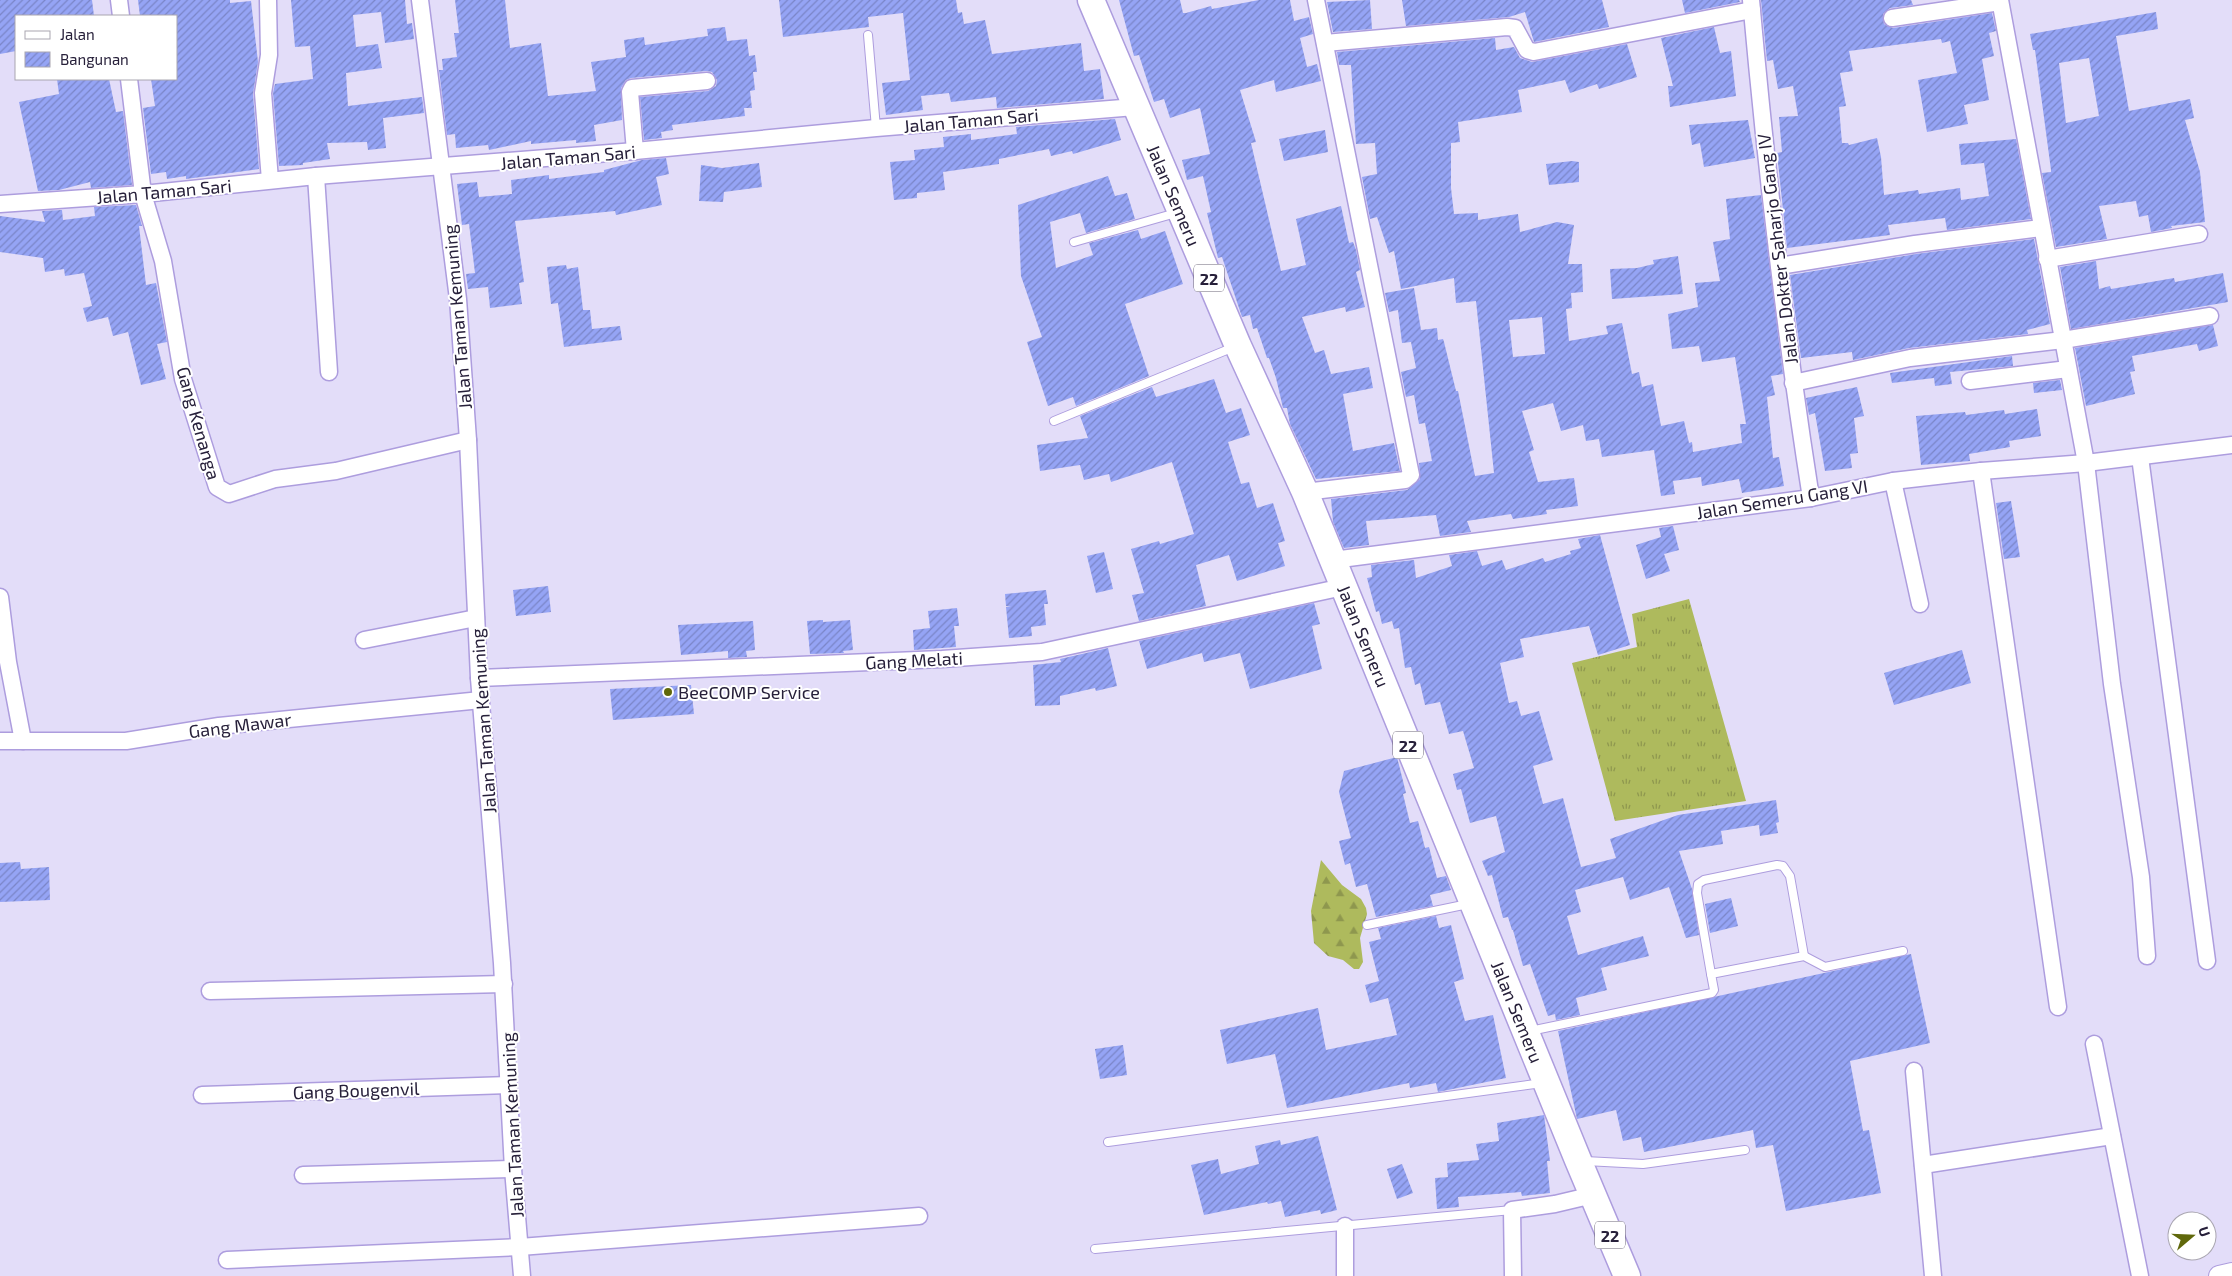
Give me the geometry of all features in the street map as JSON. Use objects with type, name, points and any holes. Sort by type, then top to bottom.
[{"type":"highway","name":"Jalan Semeru","points":[[1091,0],[1238,346],[1305,492],[1525,1032],[1627,1276]]},
{"type":"street","points":[[119,0],[121,15]]},
{"type":"street","points":[[268,0],[269,55],[262,93],[270,180]]},
{"type":"street","name":"Jalan Taman Kemuning","points":[[420,0],[443,167],[458,299],[468,440],[479,678],[504,984],[513,1169],[522,1276]]},
{"type":"street","points":[[1305,492],[1405,480],[1411,475],[1316,0]]},
{"type":"street","points":[[1892,18],[2000,1],[2086,463],[2112,684],[2141,877],[2147,956]]},
{"type":"street","points":[[1325,43],[1507,27],[1514,28],[1527,50],[1534,52],[1751,5]]},
{"type":"street","name":"Jalan Dokter Saharjo Gang IV","points":[[1751,5],[1792,382],[1811,498]]},
{"type":"street","points":[[129,80],[143,194]]},
{"type":"street","points":[[635,151],[630,92],[632,88],[707,81]]},
{"type":"street","name":"Jalan Taman Sari","points":[[0,204],[143,194],[270,180],[635,151],[876,128],[1135,107]]},
{"type":"street","points":[[316,176],[329,372]]},
{"type":"street","name":"Gang Kenanga","points":[[143,194],[163,262],[183,378],[217,487],[222,492],[229,494],[275,479],[336,471],[468,440]]},
{"type":"street","points":[[1779,266],[1915,244],[2041,228]]},
{"type":"street","points":[[2047,259],[2199,234]]},
{"type":"street","points":[[1792,382],[1910,358],[2063,340],[2210,316]]},
{"type":"street","points":[[1970,382],[2068,369]]},
{"type":"street","name":"Jalan Semeru Gang VI","points":[[1333,560],[1811,498],[1894,482],[1981,471],[2086,463],[2232,445]]},
{"type":"street","points":[[2140,457],[2206,961]]},
{"type":"street","points":[[1981,471],[2058,1007]]},
{"type":"street","points":[[1894,482],[1920,604]]},
{"type":"street","name":"Gang Melati","points":[[479,678],[942,659],[1042,652],[1343,587]]},
{"type":"street","points":[[0,597],[8,662],[23,741]]},
{"type":"street","points":[[364,640],[476,618]]},
{"type":"street","name":"Gang Mawar","points":[[0,741],[126,740],[219,726],[481,700]]},
{"type":"street","points":[[210,991],[504,984]]},
{"type":"street","points":[[2094,1044],[2140,1276]]},
{"type":"street","points":[[1914,1071],[1933,1276]]},
{"type":"street","name":"Gang Bougenvil","points":[[202,1095],[509,1085]]},
{"type":"street","points":[[1923,1165],[2112,1136]]},
{"type":"street","points":[[303,1175],[513,1169]]},
{"type":"street","points":[[1513,1276],[1512,1210],[1555,1204],[1592,1195]]},
{"type":"street","points":[[227,1260],[520,1248],[919,1216]]},
{"type":"street","points":[[1345,1226],[1345,1276]]},
{"type":"street","points":[[2219,1276],[2232,1274]]},
{"type":"lane","points":[[868,35],[876,128]]},
{"type":"lane","points":[[1074,242],[1180,211]]},
{"type":"lane","points":[[1054,421],[1238,346]]},
{"type":"lane","points":[[1525,1032],[1712,993],[1714,990],[1712,974],[1697,893],[1698,884],[1704,880],[1777,865],[1783,866],[1790,876],[1804,956]]},
{"type":"lane","points":[[1367,925],[1473,903]]},
{"type":"lane","points":[[1712,974],[1804,956],[1825,967],[1903,951]]},
{"type":"lane","points":[[1108,1142],[1546,1083]]},
{"type":"lane","points":[[1578,1160],[1630,1164],[1745,1150]]},
{"type":"lane","points":[[1095,1249],[1512,1210]]},
{"type":"green space","points":[[1689,599],[1746,801],[1615,821],[1572,663],[1637,647],[1632,614]]},
{"type":"green space","points":[[1321,860],[1342,885],[1361,899],[1366,908],[1367,914],[1360,938],[1363,962],[1359,969],[1354,969],[1343,960],[1328,956],[1314,943],[1311,911]]},
{"type":"building","points":[[0,0],[92,0],[94,15],[15,15],[15,51],[0,54]]},
{"type":"building","points":[[138,0],[230,0],[230,3],[251,1],[258,62],[253,94],[259,169],[186,179],[186,176],[167,179],[166,172],[151,174],[143,108],[155,106],[151,80],[178,80],[178,15],[140,15]]},
{"type":"building","points":[[291,0],[405,0],[407,24],[412,23],[414,39],[385,43],[381,12],[353,15],[356,47],[378,44],[382,68],[346,73],[348,106],[422,97],[424,113],[383,118],[386,148],[368,150],[367,142],[327,143],[330,159],[303,163],[303,165],[279,166],[273,93],[275,84],[313,79],[310,46],[295,47]]},
{"type":"building","points":[[455,0],[505,0],[510,48],[541,43],[548,96],[596,91],[591,62],[626,57],[624,40],[644,37],[645,45],[708,36],[707,29],[725,27],[727,41],[747,39],[749,56],[755,55],[757,72],[753,72],[755,90],[750,91],[752,108],[744,108],[745,116],[672,125],[673,130],[661,132],[662,138],[644,140],[640,97],[708,91],[716,86],[717,80],[712,72],[706,71],[631,78],[626,80],[621,88],[622,120],[594,125],[596,141],[576,143],[576,140],[531,144],[531,141],[489,150],[488,145],[456,148],[455,134],[447,135],[439,70],[443,70],[442,59],[457,57],[454,33],[459,33]]},
{"type":"building","points":[[779,0],[956,0],[958,13],[962,12],[964,24],[985,20],[992,54],[1081,43],[1084,71],[1100,69],[1104,99],[997,108],[996,97],[951,102],[949,93],[921,96],[923,110],[886,115],[882,83],[910,80],[903,13],[868,17],[869,27],[783,37]]},
{"type":"building","points":[[1119,0],[1180,0],[1183,13],[1186,13],[1211,6],[1212,9],[1259,0],[1290,0],[1294,21],[1309,17],[1313,34],[1300,38],[1307,67],[1317,64],[1321,81],[1276,92],[1274,80],[1240,90],[1256,142],[1251,143],[1281,271],[1306,265],[1296,219],[1341,206],[1349,243],[1353,242],[1356,250],[1360,270],[1356,272],[1365,307],[1346,312],[1345,307],[1302,317],[1315,353],[1324,350],[1331,374],[1369,367],[1373,388],[1343,394],[1353,451],[1394,443],[1400,471],[1316,479],[1290,424],[1287,408],[1283,408],[1276,378],[1257,328],[1253,329],[1250,315],[1242,317],[1222,257],[1218,258],[1207,213],[1211,212],[1203,176],[1187,180],[1182,160],[1210,154],[1200,108],[1170,118],[1164,99],[1154,102],[1139,55],[1134,56]]},
{"type":"building","points":[[1370,0],[1372,29],[1333,32],[1327,2]]},
{"type":"building","points":[[1402,0],[1602,0],[1609,27],[1534,42],[1525,12],[1509,17],[1406,26]]},
{"type":"building","points":[[1682,0],[1739,0],[1740,2],[1685,13]]},
{"type":"building","points":[[1761,0],[1911,0],[1913,5],[1890,8],[1883,14],[1884,24],[1893,28],[1992,13],[1996,31],[1989,33],[1994,56],[1982,59],[1989,100],[1964,105],[1968,124],[1927,132],[1918,80],[1957,73],[1950,41],[1942,43],[1941,39],[1849,51],[1853,71],[1840,73],[1846,106],[1839,107],[1842,143],[1848,143],[1849,145],[1877,138],[1881,157],[1884,195],[1918,190],[1919,194],[1960,188],[1961,200],[1989,196],[1984,163],[1961,165],[1959,144],[2016,139],[2031,219],[1947,230],[1945,218],[1888,225],[1890,235],[1787,248],[1777,153],[1782,152],[1779,117],[1798,116],[1793,86],[1778,89],[1773,60],[1767,61]]},
{"type":"building","points":[[2156,12],[2158,29],[2116,36],[2129,111],[2190,99],[2194,118],[2185,120],[2200,172],[2205,222],[2171,226],[2172,228],[2151,232],[2148,215],[2139,217],[2136,201],[2099,206],[2107,239],[2056,247],[2042,173],[2051,172],[2051,170],[2035,50],[2033,50],[2030,34]],"holes":[[[2089,58],[2099,116],[2066,123],[2059,63]]]},
{"type":"building","points":[[1714,27],[1720,53],[1731,51],[1736,96],[1670,107],[1668,86],[1673,86],[1661,38]]},
{"type":"building","points":[[1495,38],[1496,50],[1514,47],[1520,58],[1532,62],[1627,44],[1637,77],[1599,89],[1597,84],[1570,93],[1565,80],[1518,90],[1522,112],[1458,122],[1460,142],[1451,143],[1451,188],[1454,214],[1478,213],[1478,220],[1518,214],[1520,232],[1557,222],[1574,225],[1568,264],[1582,264],[1583,292],[1571,293],[1572,308],[1566,309],[1569,341],[1608,334],[1606,326],[1622,323],[1632,374],[1639,372],[1642,387],[1653,384],[1661,426],[1684,421],[1689,443],[1692,442],[1693,452],[1742,443],[1740,424],[1746,424],[1735,357],[1702,362],[1699,346],[1672,349],[1668,314],[1698,307],[1695,283],[1720,281],[1713,242],[1730,239],[1726,199],[1761,195],[1783,374],[1771,376],[1775,395],[1767,397],[1773,458],[1779,457],[1784,486],[1742,493],[1739,479],[1702,486],[1701,477],[1673,481],[1675,494],[1661,496],[1654,450],[1602,457],[1599,439],[1586,441],[1583,425],[1561,431],[1553,403],[1522,411],[1534,450],[1529,452],[1538,482],[1574,478],[1578,506],[1546,510],[1547,514],[1513,519],[1511,514],[1467,521],[1471,532],[1440,536],[1436,515],[1366,521],[1369,545],[1344,548],[1333,522],[1331,499],[1407,490],[1420,479],[1419,463],[1432,461],[1425,423],[1419,424],[1414,395],[1406,397],[1401,372],[1416,368],[1411,342],[1402,343],[1398,310],[1389,312],[1385,293],[1414,288],[1421,330],[1437,328],[1438,340],[1443,339],[1444,342],[1456,391],[1458,391],[1475,476],[1494,473],[1476,301],[1456,303],[1454,278],[1401,289],[1394,251],[1389,253],[1377,217],[1370,219],[1362,177],[1377,174],[1375,143],[1356,144],[1351,65],[1339,65],[1337,52]],"holes":[[[1542,317],[1545,354],[1513,357],[1509,320]]]},
{"type":"building","points":[[57,80],[109,80],[116,112],[123,111],[132,185],[91,188],[90,182],[59,190],[38,191],[19,102],[59,94]]},
{"type":"building","points":[[1115,119],[1121,140],[1073,154],[1072,151],[1051,156],[1049,149],[999,159],[999,164],[943,172],[945,190],[917,193],[917,198],[894,200],[890,162],[915,160],[914,150],[944,147],[943,137],[971,134],[971,140],[1017,134],[1016,127]]},
{"type":"building","points":[[1748,120],[1755,158],[1704,167],[1700,143],[1692,145],[1689,125]]},
{"type":"building","points":[[1325,130],[1328,152],[1284,161],[1279,139]]},
{"type":"building","points":[[666,158],[669,174],[656,177],[662,205],[616,215],[615,211],[515,221],[524,282],[519,283],[522,304],[490,308],[488,287],[468,289],[466,274],[475,273],[469,224],[462,225],[457,184],[477,182],[479,197],[512,194],[511,180],[549,175],[549,179],[604,172],[604,170],[642,160]]},
{"type":"building","points":[[1579,162],[1579,182],[1549,185],[1546,164]]},
{"type":"building","points":[[759,163],[762,187],[724,192],[723,202],[699,201],[701,165],[722,168]]},
{"type":"building","points":[[1108,176],[1115,196],[1127,193],[1135,219],[1086,233],[1080,213],[1050,222],[1056,268],[1093,255],[1089,243],[1138,230],[1141,239],[1165,231],[1183,284],[1125,304],[1149,376],[1076,406],[1073,397],[1048,406],[1027,342],[1042,337],[1021,276],[1018,205]]},
{"type":"building","points":[[136,205],[142,226],[139,226],[146,285],[156,283],[167,342],[157,344],[166,379],[141,385],[128,332],[113,336],[108,317],[87,322],[83,308],[92,306],[84,273],[65,276],[64,269],[45,272],[43,258],[0,252],[0,216],[45,222],[42,211],[62,210],[63,220],[95,216],[94,207]]},
{"type":"building","points":[[2034,239],[2050,324],[2027,330],[2028,334],[1909,348],[1853,360],[1852,352],[1801,358],[1790,275],[1916,254]]},
{"type":"building","points":[[1678,256],[1683,294],[1612,299],[1610,269],[1637,268],[1654,264],[1653,260]]},
{"type":"building","points":[[2096,261],[2099,289],[2110,286],[2111,289],[2174,278],[2175,282],[2223,273],[2228,302],[2071,329],[2060,267]]},
{"type":"building","points":[[566,265],[567,269],[578,267],[583,310],[590,310],[592,329],[620,326],[622,340],[564,347],[558,303],[551,304],[547,267]]},
{"type":"building","points":[[2213,325],[2218,346],[2199,351],[2197,344],[2132,356],[2135,371],[2130,372],[2135,394],[2086,406],[2075,348]]},
{"type":"building","points":[[2012,356],[2013,366],[1950,372],[1952,384],[1935,386],[1934,378],[1892,383],[1890,373]]},
{"type":"building","points":[[1214,379],[1226,413],[1241,408],[1250,435],[1228,442],[1241,484],[1249,482],[1257,508],[1273,503],[1285,541],[1278,543],[1285,566],[1237,581],[1229,555],[1196,565],[1206,606],[1139,621],[1132,595],[1144,593],[1131,549],[1159,541],[1160,544],[1194,534],[1172,462],[1111,482],[1109,474],[1084,480],[1080,465],[1040,471],[1037,445],[1088,438],[1080,416],[1152,387],[1156,397]]},
{"type":"building","points":[[2060,380],[2062,390],[2034,393],[2033,383]]},
{"type":"building","points":[[1857,387],[1864,416],[1854,418],[1858,453],[1850,454],[1852,468],[1825,471],[1815,413],[1809,415],[1806,398]]},
{"type":"building","points":[[2037,409],[2041,436],[2009,441],[2010,447],[1969,454],[1970,461],[1921,465],[1916,416],[1965,412],[1966,415],[2004,410],[2005,414]]},
{"type":"building","points":[[2011,501],[2020,557],[2004,559],[1996,503]]},
{"type":"building","points":[[1673,526],[1679,550],[1664,554],[1670,571],[1646,579],[1636,545],[1661,537],[1659,528]]},
{"type":"building","points":[[1600,535],[1630,645],[1598,655],[1589,626],[1520,639],[1524,657],[1500,663],[1509,703],[1517,701],[1521,716],[1539,711],[1553,760],[1533,766],[1543,804],[1563,798],[1581,867],[1616,858],[1610,839],[1678,815],[1776,800],[1779,822],[1776,823],[1778,833],[1760,836],[1759,825],[1721,831],[1723,844],[1679,851],[1692,889],[1699,935],[1686,938],[1669,887],[1630,900],[1623,877],[1575,890],[1581,912],[1567,916],[1578,955],[1643,936],[1649,956],[1601,968],[1607,990],[1576,998],[1580,1015],[1556,1020],[1555,1014],[1548,1016],[1530,964],[1523,966],[1508,917],[1503,918],[1492,875],[1488,876],[1482,861],[1505,852],[1496,816],[1470,823],[1461,789],[1457,790],[1453,774],[1474,768],[1463,731],[1449,734],[1440,702],[1425,705],[1420,683],[1415,685],[1411,667],[1405,668],[1399,628],[1394,629],[1392,621],[1382,624],[1379,611],[1376,612],[1367,578],[1372,577],[1371,565],[1414,560],[1416,578],[1452,566],[1449,555],[1477,551],[1482,566],[1502,560],[1506,570],[1543,558],[1545,562],[1571,554],[1570,551],[1581,548],[1578,539]]},
{"type":"building","points":[[1104,552],[1113,589],[1096,593],[1087,556]]},
{"type":"building","points":[[548,586],[551,612],[516,616],[513,590]]},
{"type":"building","points":[[1046,590],[1048,604],[1044,604],[1046,625],[1031,627],[1032,636],[1009,638],[1006,607],[1011,607],[1006,606],[1005,594]]},
{"type":"building","points":[[1314,603],[1320,624],[1312,626],[1322,669],[1250,689],[1240,653],[1204,662],[1202,653],[1147,669],[1139,641]]},
{"type":"building","points":[[957,608],[959,626],[954,626],[956,647],[914,650],[913,630],[930,628],[928,611]]},
{"type":"building","points":[[823,620],[823,622],[850,620],[853,650],[843,651],[844,653],[810,654],[807,621]]},
{"type":"building","points":[[753,621],[755,650],[746,651],[747,657],[728,658],[728,651],[681,655],[678,625]]},
{"type":"building","points":[[1108,648],[1117,686],[1096,691],[1095,688],[1060,696],[1060,705],[1035,706],[1033,665],[1061,662],[1060,659]]},
{"type":"building","points":[[1962,650],[1971,683],[1894,705],[1884,673]]},
{"type":"building","points":[[691,685],[694,714],[613,720],[610,689]]},
{"type":"building","points":[[1397,757],[1406,793],[1403,794],[1410,823],[1418,821],[1425,848],[1429,847],[1437,878],[1446,876],[1451,890],[1430,895],[1433,906],[1376,917],[1367,884],[1356,887],[1350,863],[1345,865],[1339,841],[1351,838],[1339,792],[1344,771]]},
{"type":"building","points":[[20,862],[21,869],[49,867],[50,900],[0,902],[0,863]]},
{"type":"building","points":[[1731,898],[1738,926],[1710,933],[1705,904]]},
{"type":"building","points":[[1436,916],[1439,928],[1451,925],[1464,979],[1454,982],[1465,1021],[1493,1015],[1506,1078],[1438,1092],[1436,1083],[1410,1088],[1409,1083],[1287,1108],[1275,1054],[1227,1064],[1220,1030],[1318,1008],[1326,1050],[1397,1035],[1388,998],[1370,1003],[1365,985],[1379,981],[1369,942],[1381,939],[1378,928]]},
{"type":"building","points":[[1911,954],[1930,1043],[1850,1061],[1863,1131],[1869,1130],[1881,1193],[1786,1211],[1773,1145],[1756,1148],[1753,1130],[1644,1152],[1641,1137],[1623,1141],[1616,1110],[1577,1119],[1558,1031]]},
{"type":"building","points":[[1123,1045],[1127,1075],[1100,1079],[1095,1049]]},
{"type":"building","points":[[1544,1115],[1550,1161],[1547,1161],[1550,1193],[1522,1196],[1521,1192],[1458,1197],[1459,1207],[1437,1209],[1435,1178],[1448,1177],[1447,1163],[1479,1160],[1476,1144],[1499,1141],[1497,1123]]},
{"type":"building","points":[[1318,1136],[1337,1210],[1321,1214],[1320,1210],[1285,1217],[1281,1201],[1268,1204],[1267,1202],[1204,1215],[1191,1165],[1218,1159],[1221,1174],[1259,1164],[1255,1146],[1280,1140],[1281,1145]]},
{"type":"building","points":[[1402,1164],[1413,1193],[1397,1199],[1387,1169]]},
{"type":"place","name":"BeeCOMP Service","points":[[668,692]]}]
